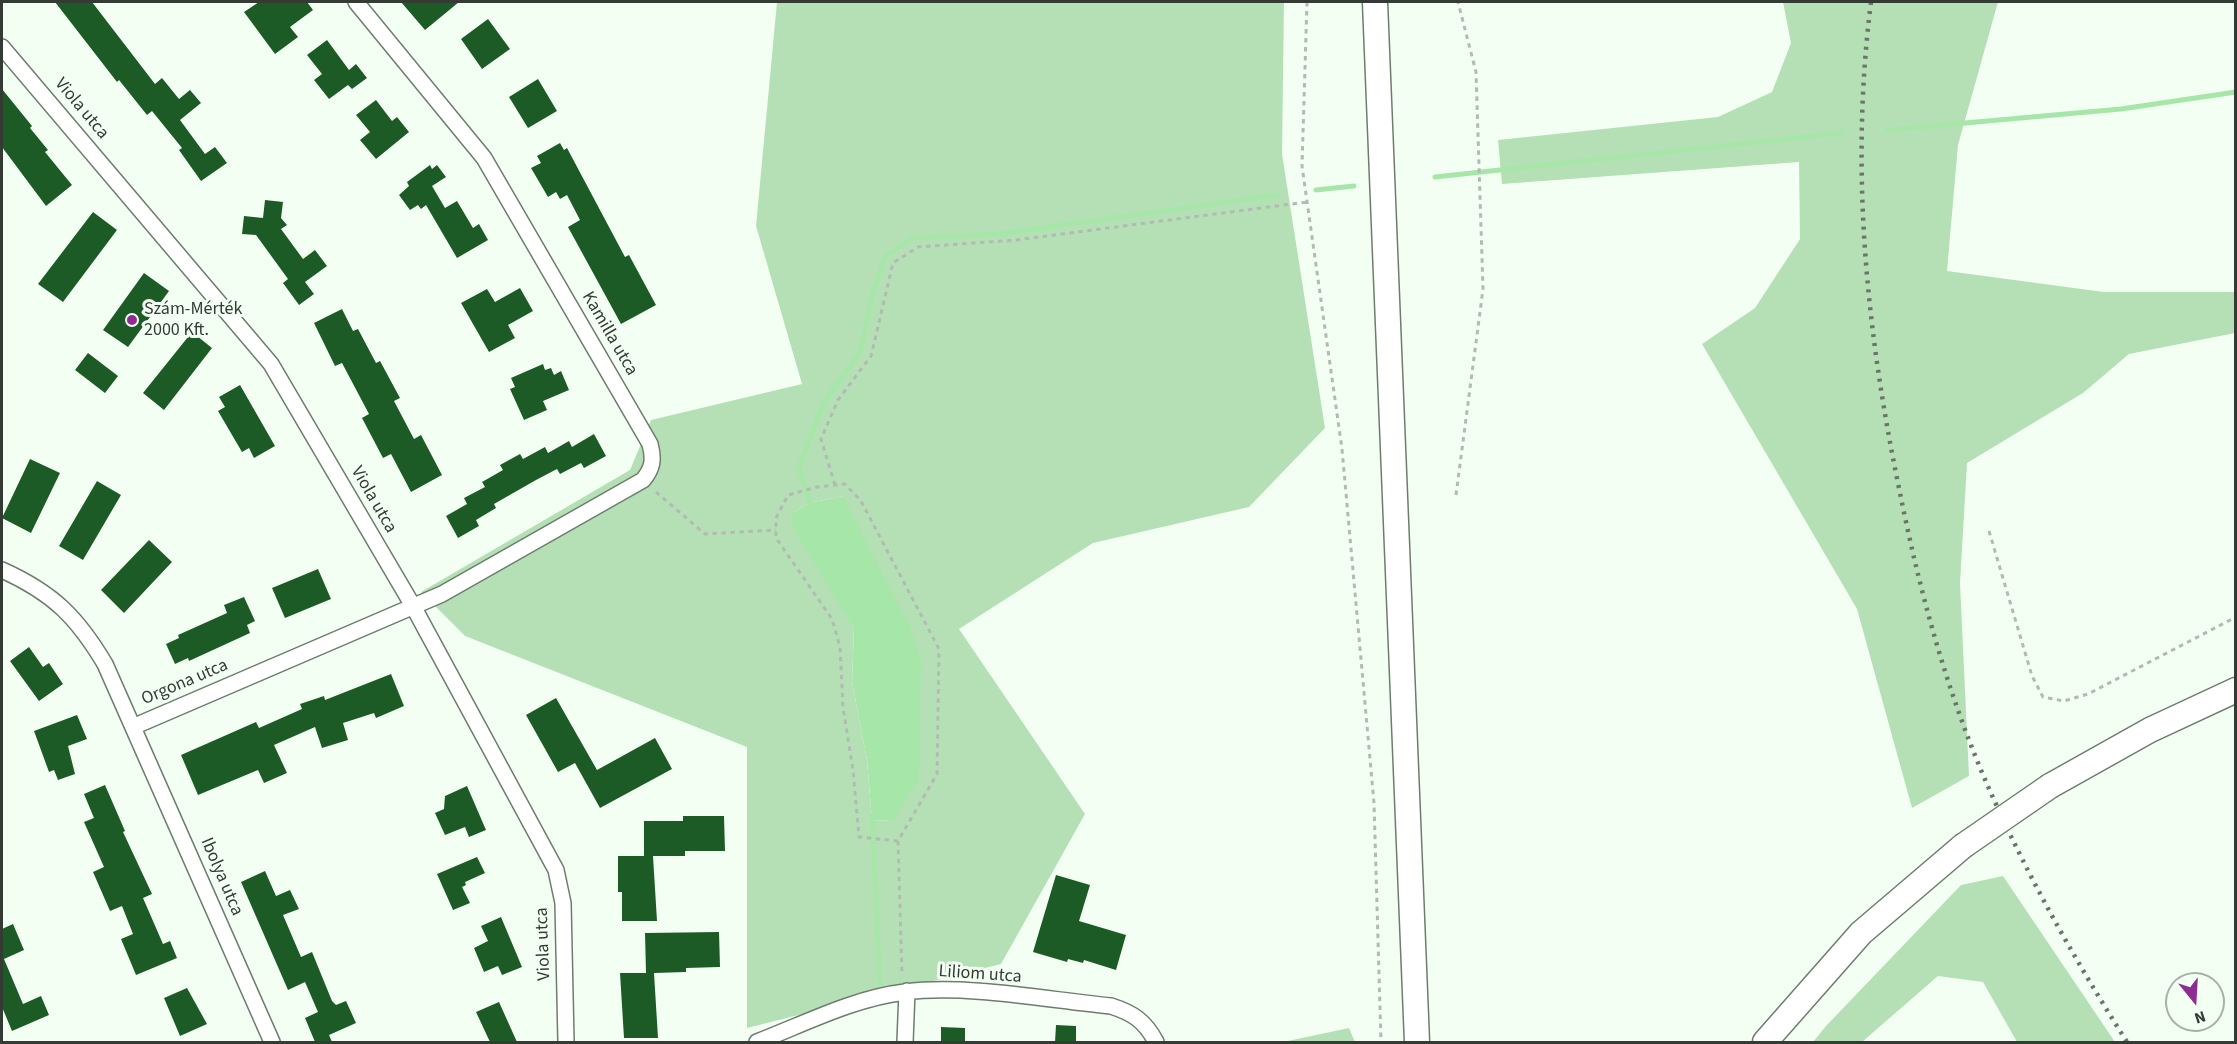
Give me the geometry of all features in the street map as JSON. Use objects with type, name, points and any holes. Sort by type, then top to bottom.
[{"type":"main road","points":[[1375,2],[1417,1042]]},
{"type":"main road","points":[[1765,1042],[1861,933],[1963,846],[2050,786],[2142,735],[2235,690]]},
{"type":"street","name":"Kamilla utca","points":[[356,2],[484,158],[650,444],[653,457],[651,470],[643,480]]},
{"type":"street","name":"Viola utca","points":[[2,46],[271,364],[413,606],[556,870],[563,903],[566,1042]]},
{"type":"street","points":[[413,606],[442,594],[643,480]]},
{"type":"street","name":"Orgona utca","points":[[2,570],[37,589],[70,613],[87,634],[105,664],[135,726],[413,606]]},
{"type":"street","name":"Ibolya utca","points":[[135,726],[272,1042]]},
{"type":"street","name":"Liliom utca","points":[[758,1042],[844,1008],[905,992],[949,989],[1111,1006],[1134,1013],[1144,1023],[1156,1042]]},
{"type":"street","points":[[905,992],[905,1042]]},
{"type":"path","points":[[1307,2],[1302,166],[1342,448],[1374,803],[1382,1042]]},
{"type":"path","points":[[1456,495],[1483,289],[1476,72],[1458,2]]},
{"type":"path","points":[[835,485],[821,438],[838,400],[871,356],[893,263],[918,247],[1016,240],[1307,202]]},
{"type":"path","points":[[643,480],[705,534],[776,530]]},
{"type":"path","points":[[898,840],[859,837],[853,770],[843,707],[840,647],[832,619],[776,538],[776,518],[788,495],[817,487],[845,484],[861,501],[939,649],[937,774],[898,840],[905,992]]},
{"type":"path","points":[[1989,531],[2032,676],[2043,697],[2064,700],[2088,694],[2235,617]]},
{"type":"shaded area","points":[[777,2],[1284,2],[1282,154],[1325,428],[1249,507],[1093,543],[959,629],[1085,814],[1001,964],[747,1028],[747,747],[465,636],[421,592],[630,470],[651,420],[802,384],[756,226]],"holes":[[[843,496],[893,821],[872,820],[867,760],[852,682],[854,629],[794,512],[809,503]]]},
{"type":"shaded area","points":[[1783,2],[1998,2],[1958,145],[1947,271],[2104,292],[2235,292],[2235,333],[2129,354],[2083,393],[1967,463],[1960,583],[1969,776],[1912,808],[1857,609],[1702,344],[1755,308],[1800,239],[1799,162],[1502,184],[1498,140],[1718,117],[1772,92],[1791,43]]},
{"type":"shaded area","points":[[843,496],[910,627],[921,659],[919,779],[893,821],[872,820],[867,760],[852,682],[854,629],[791,524],[794,512],[809,503]]},
{"type":"shaded area","points":[[2003,876],[2115,1042],[2017,1042],[1983,982],[1938,976],[1862,1042],[1813,1042],[1961,885]]},
{"type":"shaded area","points":[[1349,1028],[1355,1042],[1283,1042]]},
{"type":"building","points":[[55,2],[92,2],[155,84],[162,78],[179,99],[190,90],[201,103],[180,120],[205,154],[215,147],[227,163],[201,181],[179,150],[182,148],[152,111],[147,115],[119,80],[117,82]]},
{"type":"building","points":[[259,2],[307,2],[313,10],[290,27],[298,37],[275,54],[244,12]]},
{"type":"building","points":[[401,2],[459,2],[425,30]]},
{"type":"building","points":[[488,19],[510,49],[482,69],[461,39]]},
{"type":"building","points":[[327,40],[349,70],[356,64],[367,78],[352,89],[348,85],[329,99],[314,80],[322,74],[307,55]]},
{"type":"building","points":[[538,79],[557,111],[528,128],[509,97]]},
{"type":"building","points":[[2,89],[32,126],[30,128],[48,150],[45,152],[72,185],[46,206],[2,147]]},
{"type":"building","points":[[376,100],[392,121],[397,117],[409,132],[376,159],[360,140],[370,132],[356,115]]},
{"type":"building","points":[[560,143],[564,150],[567,148],[625,257],[629,255],[656,305],[621,324],[568,227],[580,220],[567,195],[560,199],[556,192],[548,197],[531,168],[541,163],[537,156]]},
{"type":"building","points":[[430,165],[432,169],[437,165],[446,177],[432,186],[445,208],[457,201],[473,228],[479,224],[488,240],[457,258],[426,205],[421,209],[418,205],[410,210],[399,195],[409,186],[407,182]]},
{"type":"building","points":[[265,200],[283,202],[281,218],[287,225],[281,229],[303,259],[315,250],[327,266],[305,282],[314,294],[299,305],[283,283],[288,279],[256,235],[242,234],[244,216],[263,218]]},
{"type":"building","points":[[93,212],[117,230],[63,302],[38,284]]},
{"type":"building","points":[[144,273],[169,291],[128,347],[103,330]]},
{"type":"building","points":[[520,288],[533,311],[508,325],[515,338],[489,352],[461,303],[487,289],[495,302]]},
{"type":"building","points":[[342,309],[353,331],[358,329],[376,363],[380,361],[400,398],[394,401],[414,439],[421,435],[442,475],[411,492],[391,454],[383,458],[362,418],[369,414],[342,363],[335,366],[314,323]]},
{"type":"building","points":[[192,332],[212,348],[164,410],[143,393]]},
{"type":"building","points":[[88,353],[118,376],[105,393],[75,370]]},
{"type":"building","points":[[543,364],[545,370],[551,368],[554,375],[561,371],[569,390],[543,401],[547,410],[524,420],[510,389],[515,387],[511,378]]},
{"type":"building","points":[[240,385],[275,446],[254,458],[249,448],[242,452],[218,411],[225,407],[219,397]]},
{"type":"building","points":[[594,434],[606,456],[584,468],[581,463],[560,474],[557,469],[536,480],[494,504],[496,508],[476,520],[479,526],[458,538],[446,516],[467,504],[464,498],[485,487],[482,482],[503,470],[500,465],[520,454],[523,459],[545,447],[548,453],[569,441],[572,447]]},
{"type":"building","points":[[30,459],[60,473],[31,533],[2,518]]},
{"type":"building","points":[[97,481],[121,495],[83,560],[59,546]]},
{"type":"building","points":[[149,540],[172,562],[124,613],[101,590]]},
{"type":"building","points":[[318,569],[331,599],[285,618],[272,588]]},
{"type":"building","points":[[244,597],[255,621],[247,625],[250,633],[189,661],[188,658],[175,664],[166,644],[179,638],[178,635],[227,613],[224,605]]},
{"type":"building","points":[[29,647],[43,667],[49,663],[63,684],[39,701],[10,661]]},
{"type":"building","points":[[391,674],[404,706],[376,718],[374,713],[343,723],[348,740],[322,748],[315,727],[274,745],[287,773],[264,783],[258,770],[198,795],[181,755],[256,722],[259,728],[302,709],[300,704],[324,696],[325,700]]},
{"type":"building","points":[[556,698],[597,770],[655,738],[672,769],[600,808],[575,763],[558,772],[526,715]]},
{"type":"building","points":[[77,715],[87,739],[68,746],[75,774],[58,780],[54,770],[49,772],[34,731]]},
{"type":"building","points":[[105,785],[125,831],[123,832],[152,894],[143,898],[163,944],[170,941],[177,958],[136,975],[121,939],[133,934],[122,906],[110,911],[93,872],[104,867],[84,822],[94,818],[84,794]]},
{"type":"building","points":[[467,786],[486,830],[469,837],[465,827],[445,835],[435,813],[444,809],[445,796]]},
{"type":"building","points":[[683,816],[724,816],[725,851],[685,851],[685,856],[653,856],[657,921],[622,921],[622,892],[618,892],[618,856],[644,856],[644,821],[683,821]]},
{"type":"building","points":[[477,857],[485,873],[465,882],[466,885],[462,887],[470,903],[453,910],[437,874]]},
{"type":"building","points":[[265,871],[276,896],[290,890],[299,909],[283,915],[301,957],[312,952],[332,1001],[336,1005],[346,1001],[356,1023],[329,1035],[332,1042],[315,1042],[305,1018],[318,1012],[305,982],[288,990],[241,882]]},
{"type":"building","points":[[1056,875],[1090,885],[1079,921],[1126,935],[1116,970],[1084,960],[1083,963],[1068,959],[1067,962],[1033,952]]},
{"type":"building","points":[[501,917],[522,967],[502,975],[498,966],[484,972],[474,948],[488,941],[481,926]]},
{"type":"building","points":[[13,924],[24,950],[4,959],[23,1004],[41,996],[49,1015],[12,1031],[2,1007],[2,929]]},
{"type":"building","points":[[719,932],[720,967],[686,968],[686,972],[654,973],[658,1038],[624,1038],[620,973],[646,973],[645,933]]},
{"type":"building","points":[[187,988],[207,1024],[180,1036],[164,998]]},
{"type":"building","points":[[499,1002],[517,1042],[490,1042],[476,1012]]},
{"type":"building","points":[[1056,1025],[1076,1026],[1076,1042],[1055,1042]]},
{"type":"building","points":[[941,1027],[965,1028],[965,1042],[941,1042]]},
{"type":"waterway","points":[[1887,130],[2121,109],[2236,92]]},
{"type":"waterway","points":[[1435,177],[1842,133]]},
{"type":"waterway","points":[[1316,190],[1354,186]]},
{"type":"waterway","points":[[812,510],[799,467],[823,404],[860,352],[873,292],[885,256],[912,238],[998,234],[1277,195]]},
{"type":"waterway","points":[[872,815],[880,984]]},
{"type":"railway","points":[[1871,2],[1862,125],[1862,187],[1870,310],[1888,432],[1917,572],[1951,689],[1995,802],[2057,925],[2127,1042]]},
{"type":"place","name":"Szám-Mérték 2000 Kft.","points":[[132,320]]}]
